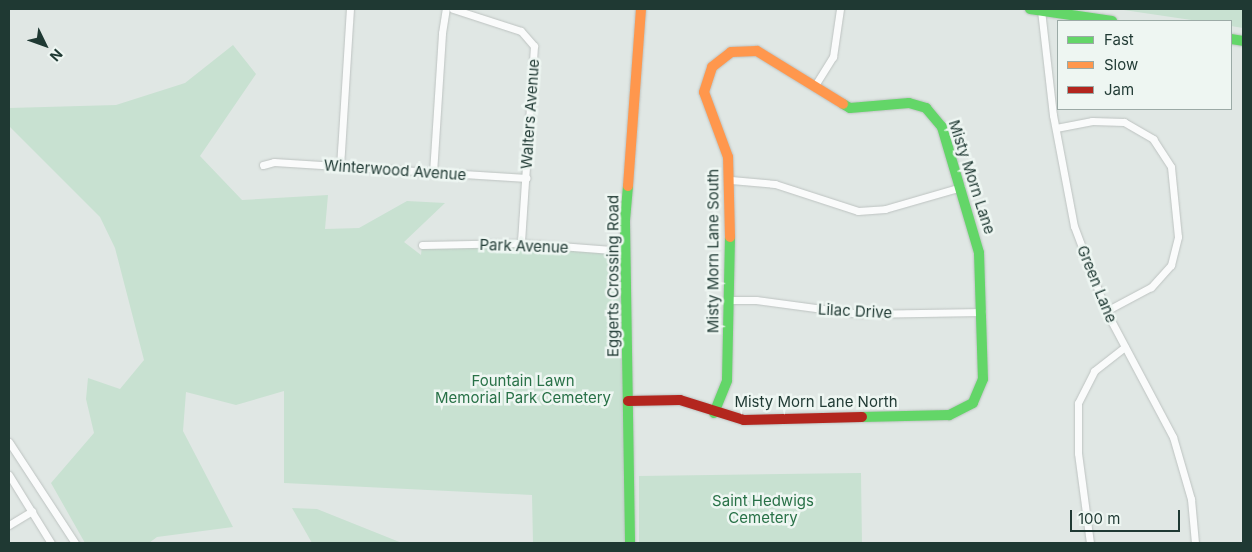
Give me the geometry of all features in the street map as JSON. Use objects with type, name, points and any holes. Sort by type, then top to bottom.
[{"type":"street","points":[[340,167],[350,9]]},
{"type":"street","points":[[433,173],[442,33],[446,9]]},
{"type":"street","name":"Walters Avenue","points":[[453,9],[521,31],[534,46],[522,243]]},
{"type":"street","name":"Eggerts Crossing Road","points":[[630,543],[625,251],[642,9]]},
{"type":"street","points":[[814,87],[833,57],[840,9]]},
{"type":"street","points":[[1035,10],[1105,20]]},
{"type":"street","name":"Green Lane","points":[[1035,10],[1074,226],[1106,311],[1165,418],[1182,460],[1191,499],[1194,543]]},
{"type":"street","name":"Misty Morn Lane","points":[[739,49],[764,54],[850,108],[909,103],[926,108],[942,127],[978,243],[983,379],[973,403]]},
{"type":"street","name":"Misty Morn Lane South","points":[[714,413],[727,380],[731,180],[724,144],[706,102],[705,83],[717,61],[739,49]]},
{"type":"street","points":[[1056,128],[1092,120],[1124,122],[1154,140],[1171,167],[1178,237],[1171,265],[1151,287],[1106,311]]},
{"type":"street","name":"Winterwood Avenue","points":[[264,165],[274,162],[526,178]]},
{"type":"street","points":[[731,180],[775,184],[858,211],[884,209],[961,187]]},
{"type":"street","name":"Park Avenue","points":[[422,245],[522,243],[625,251]]},
{"type":"street","name":"Lilac Drive","points":[[728,300],[756,300],[852,314],[982,312]]},
{"type":"street","points":[[1090,543],[1078,453],[1078,403],[1094,371],[1125,347]]},
{"type":"street","name":"Misty Morn Lane North","points":[[628,401],[671,399],[714,413],[744,420],[949,416],[973,403]]},
{"type":"street","points":[[9,442],[30,471],[75,543]]},
{"type":"street","points":[[9,476],[51,543]]},
{"type":"street","points":[[9,525],[32,511]]},
{"type":"green space","points":[[1117,9],[1243,9],[1243,28],[1232,26],[1232,20],[1191,20]]},
{"type":"green space","name":"Fountain Lawn Memorial Park Cemetery","points":[[233,45],[256,74],[200,156],[242,200],[328,195],[325,229],[359,228],[407,201],[445,203],[404,242],[421,255],[422,245],[521,243],[625,251],[630,542],[533,543],[532,495],[284,483],[284,391],[236,405],[186,392],[183,431],[233,527],[157,537],[149,543],[85,543],[51,483],[94,433],[86,399],[88,378],[120,389],[144,360],[115,248],[100,217],[9,126],[9,108],[116,105],[185,83]]},
{"type":"green space","name":"Saint Hedwigs Cemetery","points":[[861,473],[862,543],[639,543],[639,476]]},
{"type":"green space","points":[[292,508],[317,509],[402,543],[312,543]]},
{"type":"traffic: fast","points":[[1030,9],[1105,20]]},
{"type":"traffic: fast","points":[[1232,39],[1243,41]]},
{"type":"traffic: fast","points":[[843,104],[850,108],[909,103],[926,108],[942,127],[979,253],[983,379],[973,403],[949,415],[862,417]]},
{"type":"traffic: fast","points":[[628,186],[625,223],[630,543]]},
{"type":"traffic: fast","points":[[714,413],[727,380],[730,237]]},
{"type":"traffic: slow","points":[[628,186],[641,9]]},
{"type":"traffic: slow","points":[[730,237],[728,157],[704,92],[712,67],[731,52],[757,51],[843,104]]},
{"type":"traffic: jam","points":[[628,401],[680,400],[744,420],[862,417]]}]
